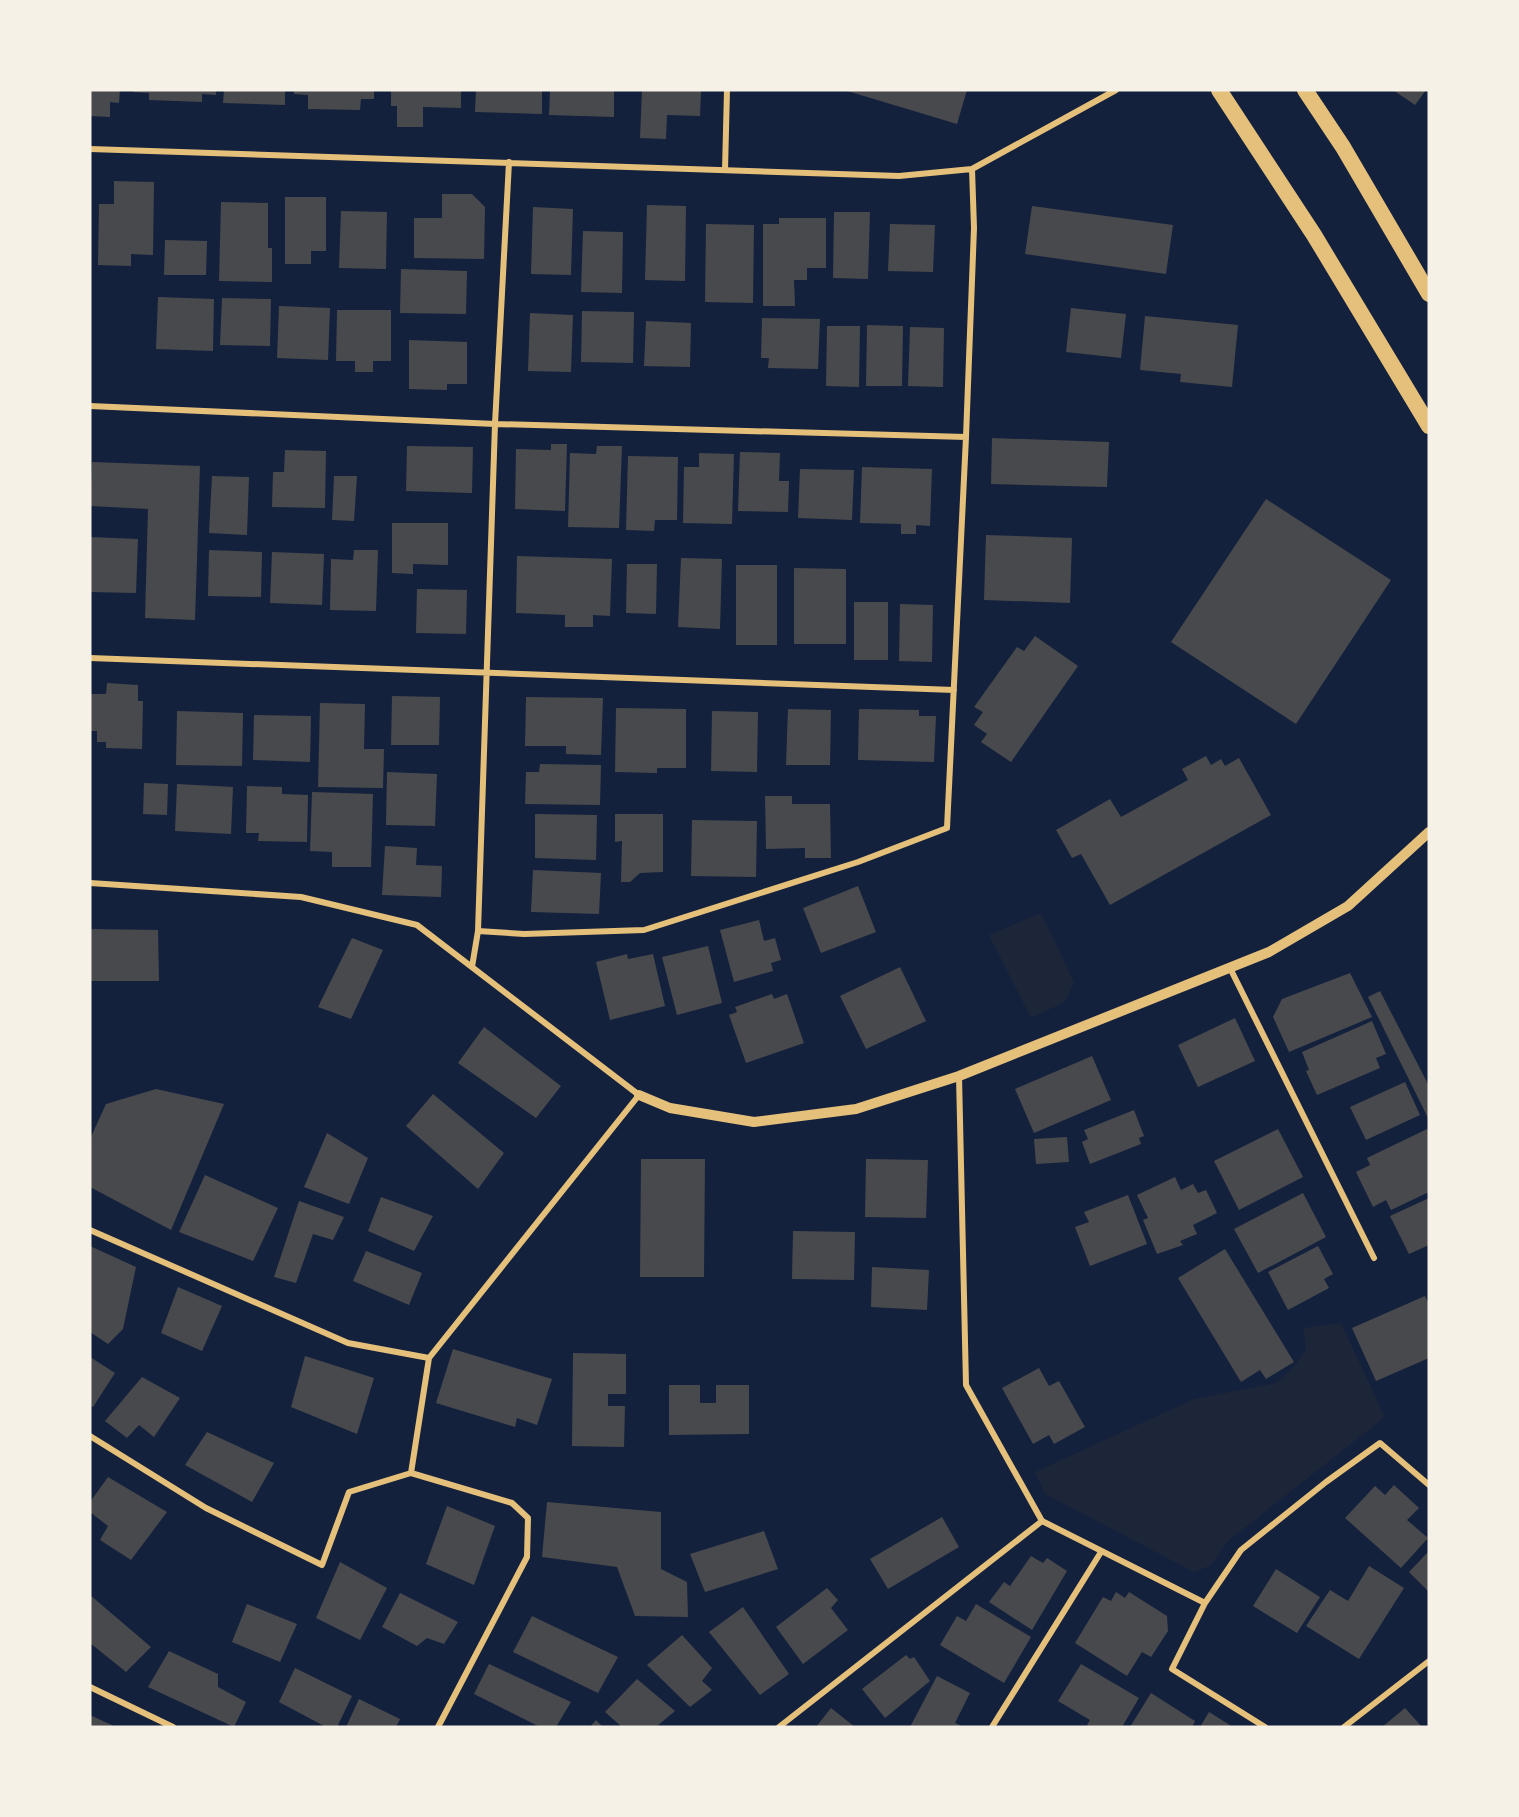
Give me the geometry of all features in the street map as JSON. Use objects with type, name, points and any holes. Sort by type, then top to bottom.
[{"type":"highway","points":[[1219,90],[1314,234],[1429,426]]},
{"type":"highway","points":[[1305,90],[1343,147],[1429,294]]},
{"type":"street","points":[[725,170],[727,90]]},
{"type":"street","points":[[90,149],[899,176],[972,169],[1116,90]]},
{"type":"street","points":[[472,967],[478,931],[485,672],[509,162]]},
{"type":"street","points":[[478,931],[524,934],[644,930],[858,862],[947,828],[974,228],[972,169]]},
{"type":"street","points":[[90,406],[495,424],[966,437]]},
{"type":"street","points":[[90,658],[954,690]]},
{"type":"street","points":[[90,883],[301,897],[417,925],[639,1095],[670,1108],[754,1122],[856,1109],[959,1076],[1269,952],[1348,906],[1429,832]]},
{"type":"street","points":[[1230,968],[1374,1258]]},
{"type":"street","points":[[959,1076],[966,1385],[1042,1521],[1205,1603]]},
{"type":"street","points":[[411,1473],[429,1358],[639,1095]]},
{"type":"street","points":[[90,1230],[348,1343],[429,1358]]},
{"type":"street","points":[[90,1436],[206,1508],[322,1565],[349,1492],[411,1473],[512,1503],[528,1518],[527,1557],[438,1727]]},
{"type":"street","points":[[1265,1727],[1172,1669],[1205,1603],[1241,1550],[1326,1482],[1380,1443],[1429,1485]]},
{"type":"street","points":[[779,1727],[1042,1521]]},
{"type":"street","points":[[992,1727],[1101,1552]]},
{"type":"street","points":[[1344,1727],[1429,1661]]},
{"type":"street","points":[[90,1687],[173,1727]]},
{"type":"shaded area","points":[[1041,913],[1074,982],[1065,1002],[1031,1018],[989,935]]},
{"type":"shaded area","points":[[1341,1323],[1385,1417],[1228,1541],[1210,1566],[1194,1572],[1045,1494],[1035,1472],[1194,1399],[1276,1383],[1296,1364],[1306,1349],[1303,1328]]},
{"type":"building","points":[[90,90],[120,90],[119,103],[110,102],[110,117],[90,116]]},
{"type":"building","points":[[133,90],[216,90],[216,95],[202,94],[202,102],[149,100],[149,93],[133,92]]},
{"type":"building","points":[[224,90],[285,90],[285,105],[223,103]]},
{"type":"building","points":[[294,90],[374,90],[374,99],[361,99],[360,110],[308,109],[308,95],[294,94]]},
{"type":"building","points":[[391,90],[461,90],[461,108],[423,107],[423,127],[397,127],[397,106],[391,106]]},
{"type":"building","points":[[476,90],[542,90],[542,114],[475,112]]},
{"type":"building","points":[[550,90],[614,90],[614,117],[549,115]]},
{"type":"building","points":[[642,90],[701,91],[700,116],[667,115],[666,139],[640,138]]},
{"type":"building","points":[[844,90],[967,90],[957,124]]},
{"type":"building","points":[[1393,90],[1426,90],[1415,105]]},
{"type":"building","points":[[114,181],[154,182],[153,255],[131,254],[131,266],[98,265],[99,204],[114,204]]},
{"type":"building","points":[[442,194],[472,194],[485,207],[484,259],[414,258],[414,218],[442,218]]},
{"type":"building","points":[[285,197],[326,197],[326,251],[311,251],[311,264],[285,264]]},
{"type":"building","points":[[221,202],[268,203],[268,248],[272,248],[272,282],[219,281]]},
{"type":"building","points":[[647,205],[686,206],[685,281],[645,280]]},
{"type":"building","points":[[1032,206],[1173,225],[1166,274],[1025,254]]},
{"type":"building","points":[[533,207],[573,209],[571,275],[531,274]]},
{"type":"building","points":[[341,211],[387,212],[386,269],[339,268]]},
{"type":"building","points":[[834,212],[870,212],[868,279],[833,278]]},
{"type":"building","points":[[779,218],[826,218],[826,268],[807,268],[807,280],[794,280],[795,306],[763,306],[763,224],[779,224]]},
{"type":"building","points":[[706,224],[754,225],[753,303],[705,302]]},
{"type":"building","points":[[890,224],[935,225],[933,272],[888,271]]},
{"type":"building","points":[[583,231],[623,232],[622,293],[581,292]]},
{"type":"building","points":[[165,240],[207,241],[206,275],[164,275]]},
{"type":"building","points":[[401,269],[467,271],[466,314],[400,313]]},
{"type":"building","points":[[158,297],[214,299],[213,351],[156,349]]},
{"type":"building","points":[[222,298],[271,299],[270,346],[220,345]]},
{"type":"building","points":[[279,306],[330,308],[328,360],[277,358]]},
{"type":"building","points":[[1071,308],[1126,314],[1121,358],[1066,352]]},
{"type":"building","points":[[337,310],[391,310],[391,361],[373,361],[373,372],[355,372],[355,361],[336,361]]},
{"type":"building","points":[[582,311],[634,312],[633,363],[581,362]]},
{"type":"building","points":[[530,313],[573,315],[571,372],[528,371]]},
{"type":"building","points":[[1145,316],[1238,325],[1232,387],[1180,382],[1181,374],[1140,370]]},
{"type":"building","points":[[762,318],[820,319],[818,369],[768,368],[769,358],[761,358]]},
{"type":"building","points":[[646,321],[691,323],[690,367],[644,366]]},
{"type":"building","points":[[867,325],[903,326],[902,386],[866,386]]},
{"type":"building","points":[[827,326],[860,326],[859,387],[826,386]]},
{"type":"building","points":[[910,327],[944,328],[943,387],[908,386]]},
{"type":"building","points":[[409,340],[467,342],[467,384],[447,384],[447,390],[409,389]]},
{"type":"building","points":[[992,438],[1109,442],[1107,487],[991,484]]},
{"type":"building","points":[[551,444],[567,444],[565,511],[515,509],[516,449],[551,450]]},
{"type":"building","points":[[407,446],[473,447],[472,493],[406,491]]},
{"type":"building","points":[[597,446],[622,446],[619,528],[568,527],[570,453],[596,454]]},
{"type":"building","points":[[285,450],[326,451],[325,508],[272,507],[273,472],[284,472]]},
{"type":"building","points":[[740,452],[780,453],[779,481],[789,481],[788,512],[738,511]]},
{"type":"building","points":[[699,453],[734,454],[732,524],[683,523],[684,467],[699,467]]},
{"type":"building","points":[[628,456],[678,457],[677,520],[655,520],[654,531],[626,530]]},
{"type":"building","points":[[92,462],[200,466],[195,620],[145,618],[148,509],[90,506]]},
{"type":"building","points":[[862,467],[932,469],[930,526],[916,525],[916,534],[901,534],[901,524],[860,523]]},
{"type":"building","points":[[800,469],[854,470],[852,520],[798,518]]},
{"type":"building","points":[[212,476],[249,477],[247,535],[209,533]]},
{"type":"building","points":[[334,476],[357,476],[354,521],[332,520]]},
{"type":"building","points":[[1266,499],[1391,580],[1296,724],[1171,642]]},
{"type":"building","points":[[392,523],[448,523],[448,565],[413,564],[413,574],[392,573]]},
{"type":"building","points":[[986,535],[1072,538],[1070,603],[984,600]]},
{"type":"building","points":[[90,537],[138,539],[136,593],[90,592]]},
{"type":"building","points":[[209,550],[262,552],[261,597],[208,596]]},
{"type":"building","points":[[354,550],[378,550],[376,611],[330,610],[331,559],[353,560]]},
{"type":"building","points":[[272,552],[324,554],[322,605],[270,603]]},
{"type":"building","points":[[517,556],[612,559],[610,616],[593,615],[593,627],[565,627],[565,615],[516,613]]},
{"type":"building","points":[[681,558],[722,559],[720,629],[678,627]]},
{"type":"building","points":[[627,564],[657,564],[656,614],[626,613]]},
{"type":"building","points":[[736,565],[777,565],[777,645],[736,645]]},
{"type":"building","points":[[794,568],[846,569],[846,644],[794,644]]},
{"type":"building","points":[[417,589],[467,590],[466,634],[416,633]]},
{"type":"building","points":[[854,602],[888,602],[888,660],[854,660]]},
{"type":"building","points":[[900,604],[933,605],[932,662],[899,661]]},
{"type":"building","points":[[1035,636],[1078,666],[1011,762],[981,742],[987,734],[974,725],[983,712],[974,707],[1017,647],[1024,651]]},
{"type":"building","points":[[107,683],[138,685],[138,701],[143,701],[142,749],[106,748],[106,742],[97,742],[97,731],[90,731],[90,694],[106,694]]},
{"type":"building","points":[[392,696],[440,697],[439,745],[391,745]]},
{"type":"building","points":[[526,697],[603,698],[601,755],[566,754],[566,746],[525,746]]},
{"type":"building","points":[[320,703],[365,704],[364,749],[384,749],[383,788],[318,787]]},
{"type":"building","points":[[616,708],[686,709],[686,768],[657,768],[657,773],[615,772]]},
{"type":"building","points":[[788,709],[831,710],[830,765],[786,765]]},
{"type":"building","points":[[859,709],[919,710],[919,716],[936,716],[934,762],[858,760]]},
{"type":"building","points":[[177,711],[243,713],[242,766],[176,765]]},
{"type":"building","points":[[712,711],[758,712],[757,772],[711,771]]},
{"type":"building","points":[[254,715],[311,716],[310,762],[253,760]]},
{"type":"building","points":[[1206,756],[1211,765],[1221,759],[1225,766],[1239,758],[1271,815],[1110,905],[1081,854],[1072,858],[1056,830],[1110,799],[1121,817],[1188,780],[1182,769]]},
{"type":"building","points":[[540,764],[601,765],[600,805],[525,804],[526,772],[539,772]]},
{"type":"building","points":[[387,772],[437,774],[435,826],[386,825]]},
{"type":"building","points":[[144,783],[168,784],[167,815],[143,814]]},
{"type":"building","points":[[177,784],[233,787],[231,834],[175,831]]},
{"type":"building","points":[[247,786],[282,787],[282,794],[308,795],[307,842],[258,841],[259,833],[246,833]]},
{"type":"building","points":[[312,792],[373,794],[371,867],[332,867],[332,852],[310,851]]},
{"type":"building","points":[[765,796],[792,796],[792,804],[830,804],[831,858],[805,858],[805,848],[766,849]]},
{"type":"building","points":[[535,814],[597,815],[596,860],[535,858]]},
{"type":"building","points":[[615,814],[663,814],[663,872],[640,873],[630,882],[621,882],[622,841],[615,842]]},
{"type":"building","points":[[692,820],[757,821],[756,877],[691,876]]},
{"type":"building","points":[[385,846],[417,848],[416,865],[442,866],[441,897],[382,895]]},
{"type":"building","points":[[533,870],[601,873],[599,914],[531,912]]},
{"type":"building","points":[[858,886],[876,932],[821,953],[803,908]]},
{"type":"building","points":[[759,920],[764,941],[775,938],[781,960],[771,963],[773,971],[734,982],[720,930]]},
{"type":"building","points":[[90,929],[158,930],[159,981],[90,981]]},
{"type":"building","points":[[352,938],[383,950],[351,1019],[318,1007]]},
{"type":"building","points":[[708,946],[722,1003],[677,1015],[662,957]]},
{"type":"building","points":[[627,954],[628,959],[653,954],[665,1006],[610,1020],[596,962]]},
{"type":"building","points":[[900,967],[926,1021],[866,1049],[840,996]]},
{"type":"building","points":[[1350,973],[1372,1017],[1289,1052],[1273,1017],[1282,999]]},
{"type":"building","points":[[1380,991],[1429,1086],[1429,1120],[1368,997]]},
{"type":"building","points":[[772,994],[774,999],[787,994],[804,1043],[746,1063],[729,1015],[737,1012],[735,1007]]},
{"type":"building","points":[[1235,1018],[1255,1061],[1198,1087],[1178,1045]]},
{"type":"building","points":[[1372,1021],[1386,1054],[1376,1058],[1380,1068],[1317,1095],[1306,1071],[1309,1070],[1302,1052]]},
{"type":"building","points":[[484,1027],[561,1086],[536,1118],[458,1063]]},
{"type":"building","points":[[1092,1056],[1111,1100],[1034,1133],[1015,1089]]},
{"type":"building","points":[[1405,1082],[1420,1115],[1366,1140],[1350,1107]]},
{"type":"building","points":[[156,1089],[224,1104],[171,1230],[90,1187],[90,1139],[106,1104]]},
{"type":"building","points":[[433,1094],[504,1153],[478,1189],[406,1126]]},
{"type":"building","points":[[1134,1110],[1144,1136],[1139,1138],[1141,1144],[1090,1164],[1082,1142],[1088,1139],[1084,1130]]},
{"type":"building","points":[[1278,1129],[1303,1177],[1239,1210],[1214,1161]]},
{"type":"building","points":[[1427,1129],[1429,1132],[1429,1192],[1391,1210],[1386,1200],[1373,1207],[1356,1172],[1370,1165],[1367,1158]]},
{"type":"building","points":[[327,1133],[368,1158],[349,1204],[304,1187]]},
{"type":"building","points":[[1067,1137],[1069,1162],[1036,1164],[1034,1139]]},
{"type":"building","points":[[641,1159],[705,1159],[704,1277],[640,1277]]},
{"type":"building","points":[[866,1159],[928,1160],[926,1218],[865,1217]]},
{"type":"building","points":[[205,1175],[278,1208],[253,1261],[179,1232]]},
{"type":"building","points":[[1175,1177],[1181,1190],[1193,1184],[1198,1193],[1206,1190],[1217,1213],[1193,1225],[1197,1234],[1180,1241],[1183,1245],[1157,1254],[1143,1220],[1148,1218],[1137,1195]]},
{"type":"building","points":[[1303,1193],[1326,1237],[1258,1273],[1234,1229]]},
{"type":"building","points":[[1128,1195],[1147,1244],[1090,1266],[1075,1227],[1089,1222],[1084,1212]]},
{"type":"building","points":[[381,1197],[433,1216],[414,1251],[368,1231]]},
{"type":"building","points":[[1429,1198],[1429,1245],[1409,1254],[1390,1216]]},
{"type":"building","points":[[299,1201],[344,1217],[333,1240],[313,1234],[296,1283],[274,1277]]},
{"type":"building","points":[[793,1231],[855,1232],[854,1280],[792,1279]]},
{"type":"building","points":[[90,1246],[136,1267],[123,1329],[108,1344],[90,1332]]},
{"type":"building","points":[[1318,1246],[1333,1274],[1324,1279],[1329,1288],[1288,1310],[1268,1272]]},
{"type":"building","points":[[1225,1249],[1294,1362],[1266,1379],[1260,1370],[1241,1382],[1178,1278]]},
{"type":"building","points":[[366,1251],[422,1273],[409,1305],[353,1281]]},
{"type":"building","points":[[872,1267],[929,1270],[927,1310],[871,1307]]},
{"type":"building","points":[[178,1287],[222,1306],[202,1351],[161,1333]]},
{"type":"building","points":[[1425,1296],[1429,1304],[1429,1358],[1376,1381],[1352,1328]]},
{"type":"building","points":[[453,1349],[552,1379],[537,1425],[517,1418],[515,1427],[436,1403]]},
{"type":"building","points":[[573,1353],[626,1354],[626,1394],[608,1394],[608,1406],[625,1406],[624,1447],[572,1446]]},
{"type":"building","points":[[305,1356],[374,1378],[357,1434],[291,1407]]},
{"type":"building","points":[[90,1357],[115,1373],[93,1407],[90,1405]]},
{"type":"building","points":[[1039,1368],[1049,1386],[1059,1381],[1085,1427],[1054,1444],[1049,1435],[1033,1444],[1002,1388]]},
{"type":"building","points":[[142,1377],[180,1398],[154,1437],[139,1425],[127,1438],[105,1421]]},
{"type":"building","points":[[669,1385],[700,1385],[700,1403],[716,1403],[716,1385],[749,1385],[749,1434],[669,1435]]},
{"type":"building","points":[[207,1432],[274,1463],[252,1502],[185,1465]]},
{"type":"building","points":[[108,1477],[167,1512],[131,1560],[100,1540],[108,1526],[90,1512],[90,1502]]},
{"type":"building","points":[[1394,1485],[1419,1508],[1407,1520],[1428,1538],[1401,1568],[1345,1518],[1375,1486],[1385,1495]]},
{"type":"building","points":[[547,1502],[661,1512],[661,1569],[687,1582],[688,1617],[635,1616],[617,1567],[542,1557]]},
{"type":"building","points":[[447,1506],[495,1526],[474,1585],[426,1564]]},
{"type":"building","points":[[942,1517],[959,1547],[888,1589],[870,1559]]},
{"type":"building","points":[[764,1531],[778,1569],[705,1592],[690,1554]]},
{"type":"building","points":[[1429,1551],[1429,1592],[1409,1572]]},
{"type":"building","points":[[1031,1556],[1043,1563],[1047,1558],[1067,1571],[1032,1630],[989,1602],[1004,1582],[1010,1586]]},
{"type":"building","points":[[340,1562],[387,1588],[360,1640],[316,1618]]},
{"type":"building","points":[[1369,1566],[1404,1588],[1359,1659],[1306,1626],[1330,1590],[1348,1601]]},
{"type":"building","points":[[1276,1569],[1320,1597],[1297,1633],[1253,1606]]},
{"type":"building","points":[[827,1588],[838,1600],[831,1608],[848,1630],[803,1664],[776,1627]]},
{"type":"building","points":[[1116,1592],[1125,1598],[1129,1592],[1167,1616],[1168,1631],[1151,1657],[1142,1652],[1127,1676],[1075,1643],[1103,1597],[1111,1601]]},
{"type":"building","points":[[400,1593],[458,1622],[444,1644],[427,1638],[417,1646],[382,1627]]},
{"type":"building","points":[[90,1595],[151,1647],[126,1672],[90,1643]]},
{"type":"building","points":[[247,1604],[297,1624],[280,1662],[232,1642]]},
{"type":"building","points":[[976,1604],[1031,1637],[1004,1683],[940,1645],[957,1616],[966,1621]]},
{"type":"building","points":[[743,1607],[789,1674],[760,1695],[709,1632]]},
{"type":"building","points":[[532,1616],[618,1657],[598,1693],[513,1652]]},
{"type":"building","points":[[682,1635],[712,1668],[702,1681],[712,1690],[690,1707],[647,1665]]},
{"type":"building","points":[[169,1651],[218,1674],[218,1687],[246,1702],[234,1727],[148,1687]]},
{"type":"building","points":[[906,1655],[910,1659],[914,1657],[930,1681],[885,1718],[862,1689]]},
{"type":"building","points":[[489,1664],[571,1702],[556,1727],[540,1727],[474,1694]]},
{"type":"building","points":[[1081,1664],[1139,1698],[1122,1727],[1090,1727],[1087,1725],[1090,1720],[1058,1701]]},
{"type":"building","points":[[295,1668],[352,1696],[337,1727],[326,1727],[279,1702]]},
{"type":"building","points":[[937,1676],[970,1693],[955,1723],[960,1725],[959,1727],[910,1727]]},
{"type":"building","points":[[637,1679],[675,1711],[656,1727],[622,1727],[605,1712]]},
{"type":"building","points":[[1151,1693],[1195,1721],[1192,1727],[1130,1727]]},
{"type":"building","points":[[359,1699],[400,1719],[396,1727],[346,1727]]},
{"type":"building","points":[[831,1708],[855,1727],[816,1727]]},
{"type":"building","points":[[1405,1708],[1422,1727],[1382,1727]]},
{"type":"building","points":[[1209,1712],[1233,1727],[1200,1727]]},
{"type":"building","points":[[90,1715],[116,1727],[90,1727]]},
{"type":"building","points":[[596,1720],[603,1727],[590,1727]]}]
